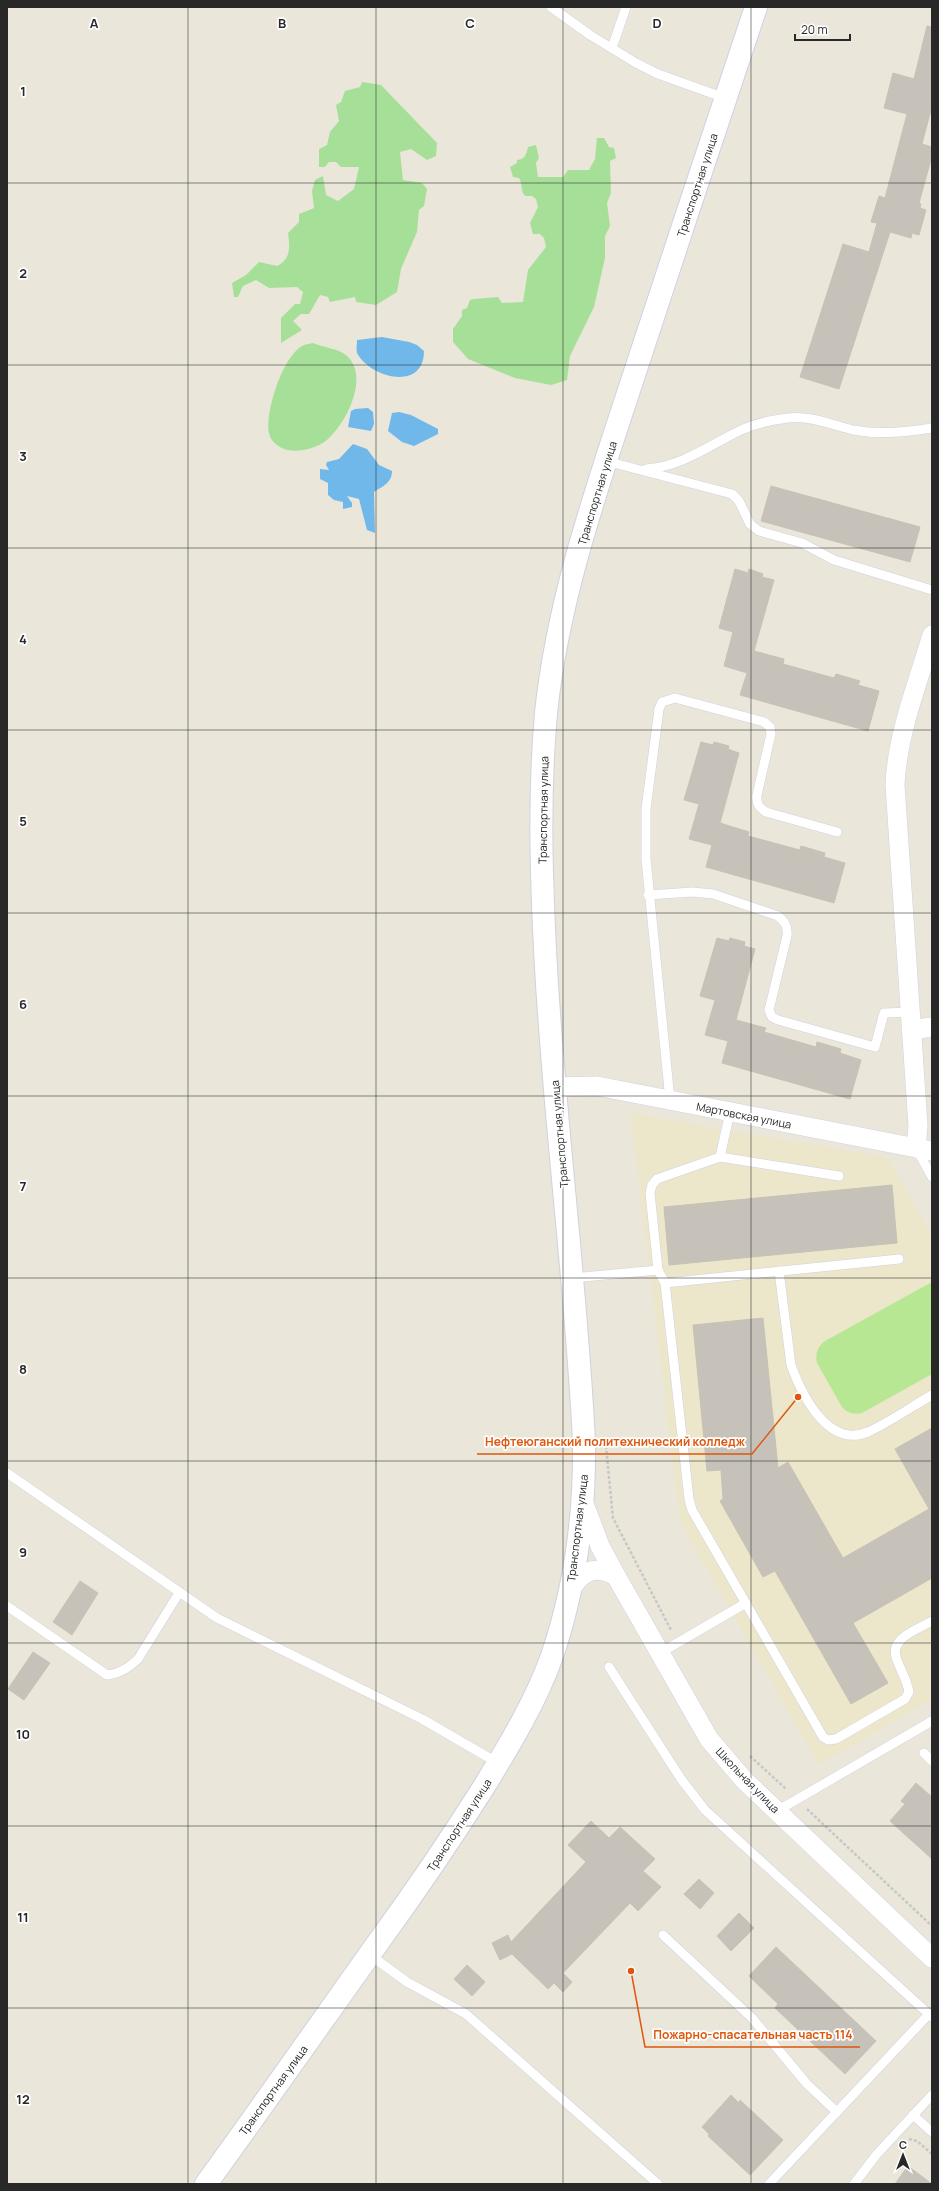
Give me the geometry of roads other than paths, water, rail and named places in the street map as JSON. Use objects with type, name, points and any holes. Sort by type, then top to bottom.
[{"type":"street","name":"Транспортная улица","points":[[206,2184],[465,1824],[543,1678],[552,1656],[569,1592],[583,1500],[584,1460],[582,1402],[546,986],[541,822],[546,718],[555,652],[574,566],[606,461],[756,7]]},
{"type":"street","points":[[924,1150],[918,1126],[895,785],[896,763],[932,635]]},
{"type":"street","points":[[910,1021],[932,1027]]},
{"type":"street","name":"Мартовская улица","points":[[554,1087],[588,1085],[924,1150]]},
{"type":"street","name":"Школьная улица","points":[[583,1500],[600,1546],[709,1739],[744,1780],[932,1958]]},
{"type":"street","points":[[569,1592],[580,1577],[589,1572],[605,1571],[616,1576]]},
{"type":"lane","points":[[551,7],[612,48],[658,74],[725,98]]},
{"type":"lane","points":[[612,48],[626,7]]},
{"type":"lane","points":[[638,469],[655,468],[678,463],[742,430],[761,422],[790,418],[817,421],[854,430],[884,434],[932,428]]},
{"type":"lane","points":[[606,461],[732,494],[739,502],[750,524],[759,531],[802,543],[834,560],[932,590]]},
{"type":"lane","points":[[670,1100],[648,895],[645,851],[646,809],[662,702],[675,698],[764,722],[770,728],[771,734],[757,795],[757,803],[759,807],[766,812],[837,832]]},
{"type":"lane","points":[[648,895],[692,892],[713,894],[778,916],[784,921],[788,928],[787,936],[769,1010],[772,1017],[778,1020],[874,1047],[884,1013],[910,1021]]},
{"type":"lane","points":[[720,1157],[730,1112]]},
{"type":"lane","points":[[924,1150],[932,1177]]},
{"type":"lane","points":[[839,1176],[720,1157],[657,1179],[652,1185],[650,1193],[658,1270],[665,1283],[689,1499],[692,1510],[823,1737],[828,1740],[836,1739],[905,1699],[909,1692],[908,1687],[894,1650],[898,1641],[932,1621]]},
{"type":"lane","points":[[665,1283],[900,1259]]},
{"type":"lane","points":[[571,1278],[658,1270]]},
{"type":"lane","points":[[780,1271],[791,1365],[796,1379],[826,1425],[839,1433],[854,1435],[867,1432],[932,1395]]},
{"type":"lane","points":[[7,1473],[179,1594],[217,1618],[422,1718],[498,1763]]},
{"type":"lane","points":[[7,1606],[107,1675],[123,1671],[138,1659],[179,1594]]},
{"type":"lane","points":[[660,1653],[746,1603]]},
{"type":"lane","points":[[609,1667],[681,1779],[705,1810],[931,2015],[769,2184]]},
{"type":"lane","points":[[777,1811],[932,1721]]},
{"type":"lane","points":[[924,1753],[932,1761]]},
{"type":"lane","points":[[663,1935],[752,2018],[807,2084],[837,2112]]},
{"type":"lane","points":[[370,1955],[407,1982],[466,2014],[658,2184]]},
{"type":"lane","points":[[854,2184],[877,2154],[932,2095]]},
{"type":"lane","points":[[913,2115],[932,2132]]},
{"type":"water","points":[[382,337],[417,345],[424,351],[422,364],[415,372],[406,376],[395,377],[373,369],[364,362],[357,353],[357,340]]},
{"type":"water","points":[[368,408],[373,412],[374,424],[371,431],[348,427],[351,411],[355,409]]},
{"type":"water","points":[[399,412],[411,415],[438,429],[438,434],[414,446],[402,442],[388,431],[392,413]]},
{"type":"water","points":[[353,444],[367,449],[379,465],[392,471],[389,481],[374,492],[375,533],[367,530],[359,499],[347,496],[352,503],[352,507],[343,509],[343,502],[334,500],[328,495],[328,483],[320,479],[320,469],[329,470],[326,465],[327,462],[339,459]]},
{"type":"place","name":"Нефтеюганский политехнический колледж","points":[[798,1397]]},
{"type":"place","name":"Пожарно-спасательная часть 114","points":[[631,1971]]}]
